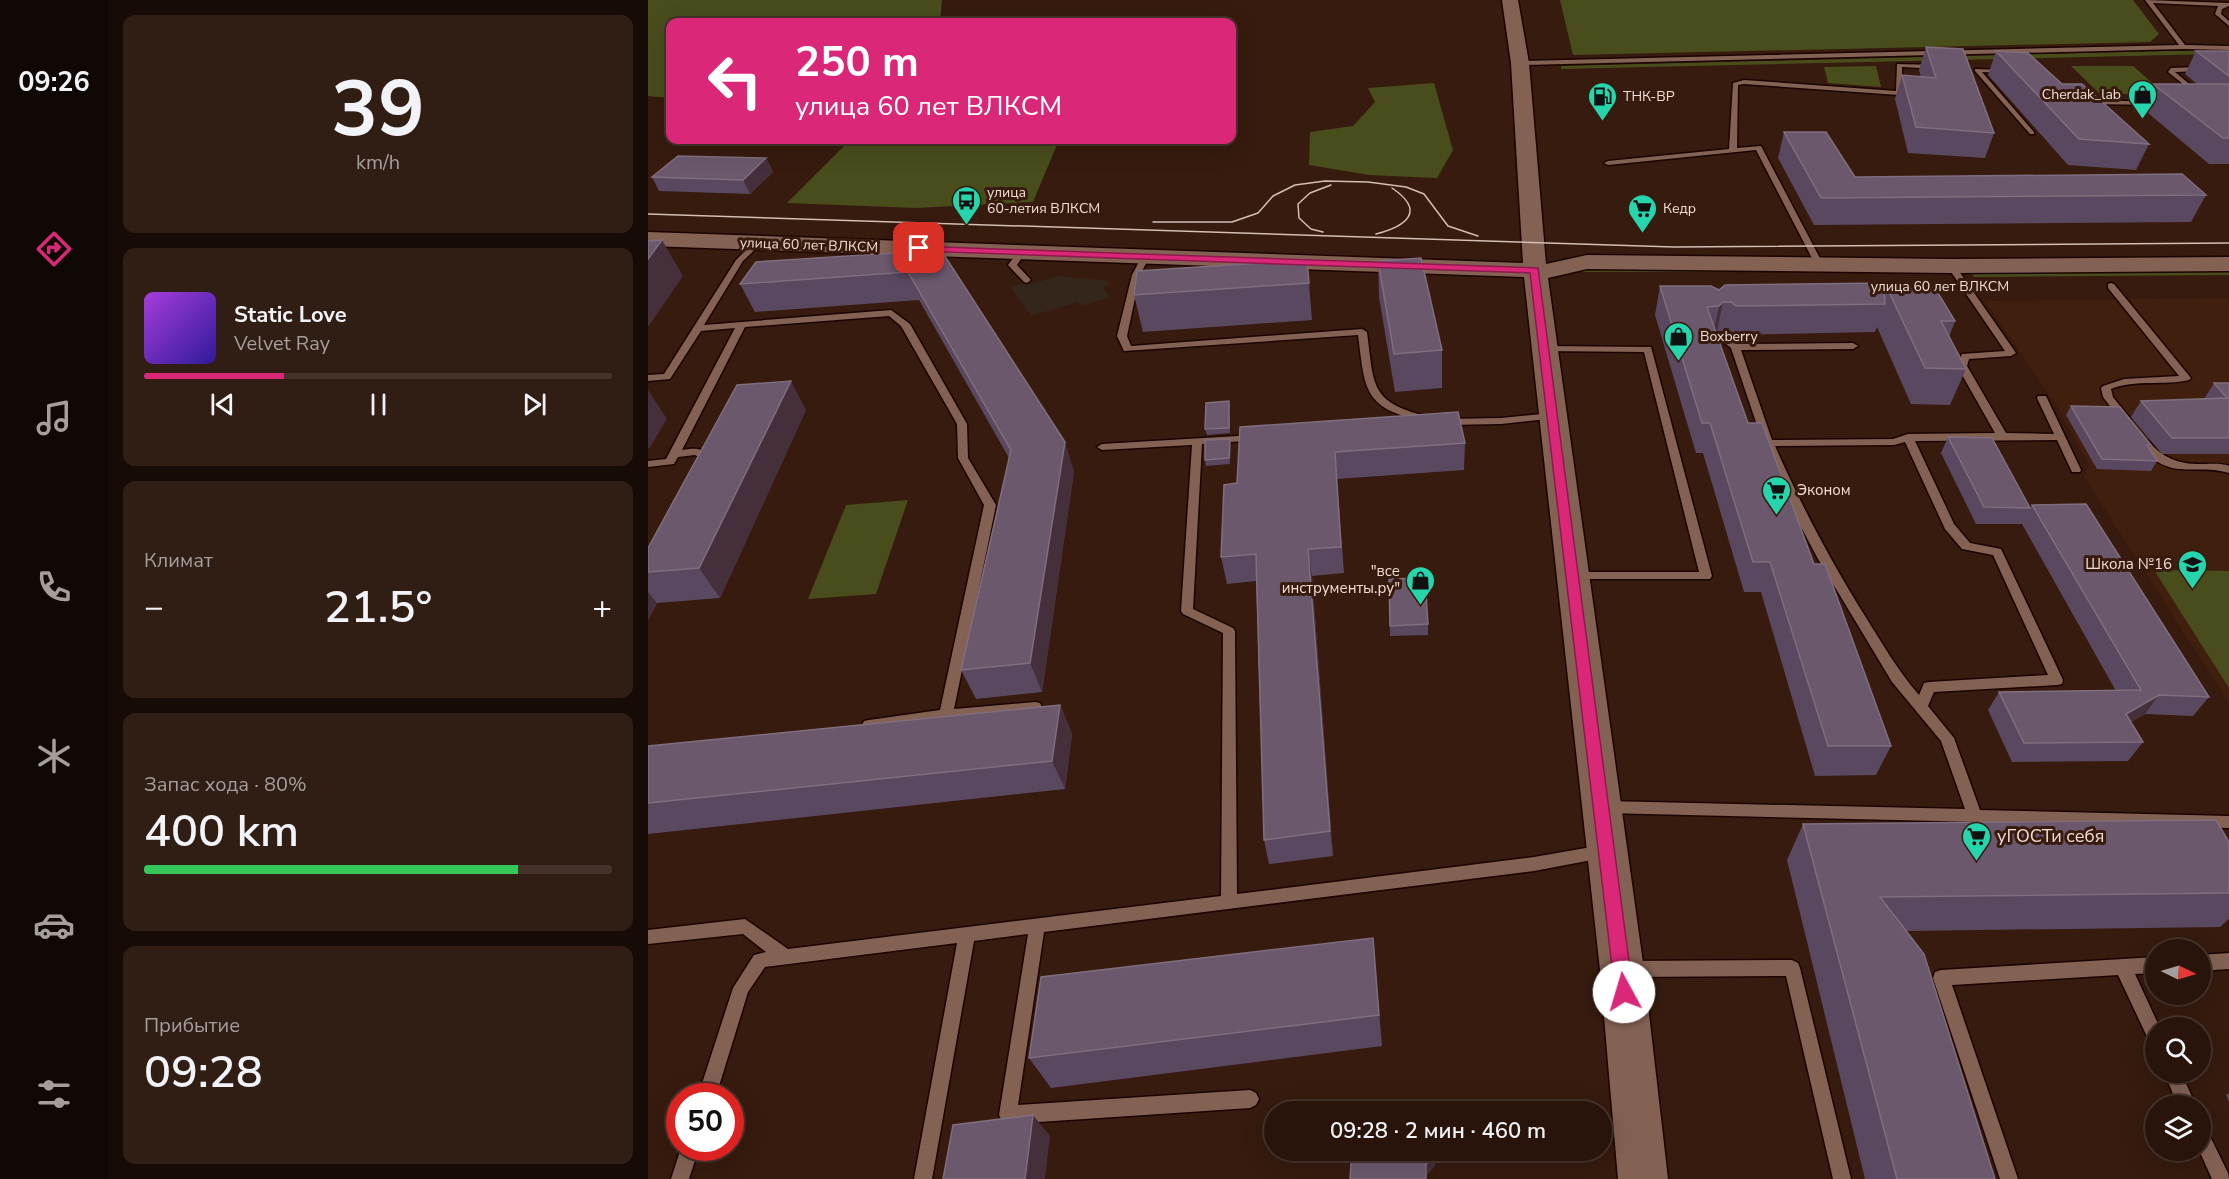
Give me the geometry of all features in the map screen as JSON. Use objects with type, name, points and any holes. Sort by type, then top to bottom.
[{"type":"street","points":[[1510,0],[1520,63],[1541,271],[1545,349],[1622,970],[1643,1179]]},
{"type":"street","name":"улица 60 лет ВЛКСМ","points":[[652,242],[758,243],[1541,271],[1587,262],[1951,266],[2229,264]]},
{"type":"street","name":"улица 60 лет ВЛКСМ","points":[[1541,271],[1584,285]]},
{"type":"street","name":"улица 60 лет ВЛКСМ","points":[[1614,285],[1964,287],[2229,285]]},
{"type":"lane","points":[[2148,1],[2183,47]]},
{"type":"lane","points":[[2148,1],[2226,5]]},
{"type":"lane","points":[[2226,5],[2219,8],[2218,14],[2229,24]]},
{"type":"lane","points":[[1520,63],[2183,47],[2229,48]]},
{"type":"lane","points":[[1732,149],[1735,84],[1744,82],[1899,93],[1899,65],[1942,68]]},
{"type":"lane","points":[[2205,101],[2171,70],[2229,68]]},
{"type":"lane","points":[[2011,71],[1974,70],[2032,134]]},
{"type":"lane","points":[[2079,102],[2166,103]]},
{"type":"lane","points":[[1608,163],[1752,147],[1760,150],[1819,264]]},
{"type":"lane","points":[[648,378],[667,377],[740,260],[758,243]]},
{"type":"lane","points":[[1022,252],[1012,265],[1027,280]]},
{"type":"lane","points":[[1146,256],[1136,275],[1122,336],[1127,349],[1362,332],[1371,390],[1386,406],[1408,416],[1454,423]]},
{"type":"lane","points":[[1951,266],[2011,353],[1965,356],[1962,366],[2002,436]]},
{"type":"lane","points":[[2111,286],[2186,378],[2173,382],[2111,385],[2106,388],[2108,397],[2155,457],[2168,465],[2223,467],[2229,470]]},
{"type":"lane","points":[[699,328],[891,313],[905,324],[962,424],[963,458],[990,505],[946,715]]},
{"type":"lane","points":[[648,464],[670,462],[742,324]]},
{"type":"lane","points":[[1720,335],[1735,347],[1768,443],[1797,508],[1824,559],[1897,678],[1947,738],[1975,817]]},
{"type":"lane","points":[[1735,347],[1852,346]]},
{"type":"lane","points":[[1545,349],[1648,349],[1706,576],[1572,576]]},
{"type":"lane","points":[[2042,398],[2076,470]]},
{"type":"lane","points":[[1407,427],[1553,416]]},
{"type":"lane","points":[[1102,447],[1267,437]]},
{"type":"lane","points":[[1768,443],[1894,442],[1908,437],[2060,437]]},
{"type":"lane","points":[[1908,437],[1949,526],[1966,546],[1997,552],[2057,680],[1929,687],[1922,707]]},
{"type":"lane","points":[[1197,442],[1186,611],[1229,631],[1229,902]]},
{"type":"lane","points":[[675,454],[697,451],[707,457],[696,476]]},
{"type":"lane","points":[[851,727],[1035,707]]},
{"type":"lane","points":[[1600,807],[2229,822]]},
{"type":"lane","points":[[2181,821],[2191,840]]},
{"type":"lane","points":[[710,1083],[741,988],[760,960],[1534,864],[1607,851]]},
{"type":"lane","points":[[648,937],[745,926],[786,957]]},
{"type":"lane","points":[[1038,926],[1008,1115],[1250,1099]]},
{"type":"lane","points":[[923,1179],[967,934]]},
{"type":"lane","points":[[2211,962],[2229,961]]},
{"type":"lane","points":[[2009,1179],[1941,978],[2145,966]]},
{"type":"lane","points":[[2123,967],[2147,1017]]},
{"type":"lane","points":[[1622,970],[1792,968],[1842,1179]]},
{"type":"lane","points":[[2211,1156],[2222,1179]]},
{"type":"lane","points":[[680,1179],[686,1161]]},
{"type":"shaded area","points":[[1058,276],[1109,281],[1109,284],[1103,288],[1110,297],[1082,306],[1078,302],[1031,316],[1010,287],[1025,283],[1027,285]]},
{"type":"shaded area","name":"Школа №16","points":[[2229,298],[2229,703],[2084,477],[2089,465],[2058,408],[1985,301]]},
{"type":"green space","points":[[648,0],[942,0],[940,18],[666,18],[666,98],[648,96]]},
{"type":"green space","points":[[1560,0],[2133,0],[2159,34],[2150,42],[1573,55]]},
{"type":"green space","points":[[2208,50],[2214,54],[1561,69],[1561,66]]},
{"type":"green space","points":[[1876,66],[1881,87],[1828,83],[1824,67]]},
{"type":"green space","points":[[2071,66],[2133,66],[2165,94],[2100,94]]},
{"type":"green space","points":[[1434,83],[1453,150],[1437,178],[1369,175],[1309,165],[1310,132],[1353,126],[1375,102],[1368,88]]},
{"type":"green space","points":[[846,144],[1057,144],[1033,202],[916,208],[787,203]]},
{"type":"green space","points":[[1939,268],[1941,271],[1582,272],[1584,270]]},
{"type":"green space","points":[[2229,271],[2229,275],[1974,277],[1971,273]]},
{"type":"green space","points":[[908,500],[876,594],[808,599],[846,505]]},
{"type":"green space","points":[[2154,570],[2229,571],[2229,688]]},
{"type":"building","points":[[1926,47],[1963,49],[1994,133],[1916,127],[1902,75],[1936,78]]},
{"type":"building","points":[[1996,51],[2028,53],[2062,84],[2082,84],[2149,144],[2079,139]]},
{"type":"building","points":[[2196,51],[2229,51],[2229,76]]},
{"type":"building","points":[[2153,84],[2229,84],[2229,138],[2223,138]]},
{"type":"building","points":[[1784,132],[1826,132],[1855,177],[2182,174],[2206,195],[1821,198]]},
{"type":"building","points":[[678,156],[766,158],[743,180],[652,177]]},
{"type":"building","points":[[662,240],[648,259],[648,241]]},
{"type":"building","points":[[941,250],[1065,442],[1030,663],[961,670],[1011,450],[908,272],[740,284],[756,262]]},
{"type":"building","points":[[1421,258],[1442,350],[1394,354],[1378,261]]},
{"type":"building","points":[[1307,260],[1309,283],[1134,295],[1137,271]]},
{"type":"building","points":[[1884,283],[1885,304],[1736,306],[1731,302],[1723,302],[1719,306],[1707,307],[1748,423],[1762,423],[1814,564],[1825,564],[1891,746],[1828,746],[1770,562],[1753,562],[1710,423],[1702,423],[1660,286],[1711,286],[1719,290],[1725,285]]},
{"type":"building","points":[[1887,288],[1935,288],[1955,321],[1941,321],[1966,369],[1925,368]]},
{"type":"building","points":[[791,381],[699,568],[648,572],[648,548],[737,385]]},
{"type":"building","points":[[2214,383],[2229,383],[2229,438],[2172,438],[2141,401],[2227,398]]},
{"type":"building","points":[[1229,401],[1229,428],[1205,429],[1206,403]]},
{"type":"building","points":[[2071,406],[2120,407],[2151,445],[2147,445],[2157,461],[2102,459]]},
{"type":"building","points":[[1458,412],[1465,443],[1335,452],[1341,547],[1308,549],[1330,831],[1264,840],[1256,554],[1221,557],[1224,485],[1237,483],[1240,427]]},
{"type":"building","points":[[1948,437],[1992,438],[2030,508],[1984,507]]},
{"type":"building","points":[[1230,439],[1229,458],[1205,460],[1205,440]]},
{"type":"building","points":[[2086,504],[2209,697],[2159,695],[2126,714],[2143,742],[2024,743],[1999,692],[2141,690],[2032,505]]},
{"type":"building","points":[[1425,578],[1428,624],[1390,626],[1389,579]]},
{"type":"building","points":[[1060,705],[1052,761],[648,803],[648,746]]},
{"type":"building","points":[[2216,820],[2229,842],[2229,893],[1880,897],[1924,954],[1995,1179],[1897,1179],[1803,824]]},
{"type":"building","points":[[1373,938],[1379,1015],[1029,1058],[1041,977]]},
{"type":"building","points":[[1033,1115],[1025,1179],[943,1179],[953,1125]]},
{"type":"building","points":[[1351,1161],[1429,1161],[1426,1164],[1426,1179],[1350,1179]]},
{"type":"tram line","points":[[1153,222],[1232,222],[1258,213],[1273,196],[1295,185],[1325,181],[1368,182],[1406,187],[1424,194],[1448,226],[1478,236]]},
{"type":"tram line","points":[[1323,232],[1311,229],[1299,218],[1298,204],[1310,193],[1331,185]]},
{"type":"tram line","points":[[1376,234],[1396,227],[1408,217],[1410,211],[1408,204],[1392,188]]},
{"type":"tram line","points":[[648,214],[1674,247],[2229,243]]},
{"type":"place","name":"Cherdak_lab","points":[[2142,120]]},
{"type":"place","name":"ТНК-ВР","points":[[1602,122]]},
{"type":"place","name":"улица 60-летия ВЛКСМ","points":[[966,226]]},
{"type":"place","name":"Кедр","points":[[1642,234]]},
{"type":"place","name":"Boxberry","points":[[1679,362]]},
{"type":"place","name":"Эконом","points":[[1776,516]]},
{"type":"place","name":"Школа №16","points":[[2193,590]]},
{"type":"place","name":"\"все инструменты.ру\"","points":[[1421,606]]},
{"type":"place","name":"уГОСТи себя","points":[[1976,862]]},
{"type":"route","points":[[919,248],[1535,270],[1624,992]]}]
